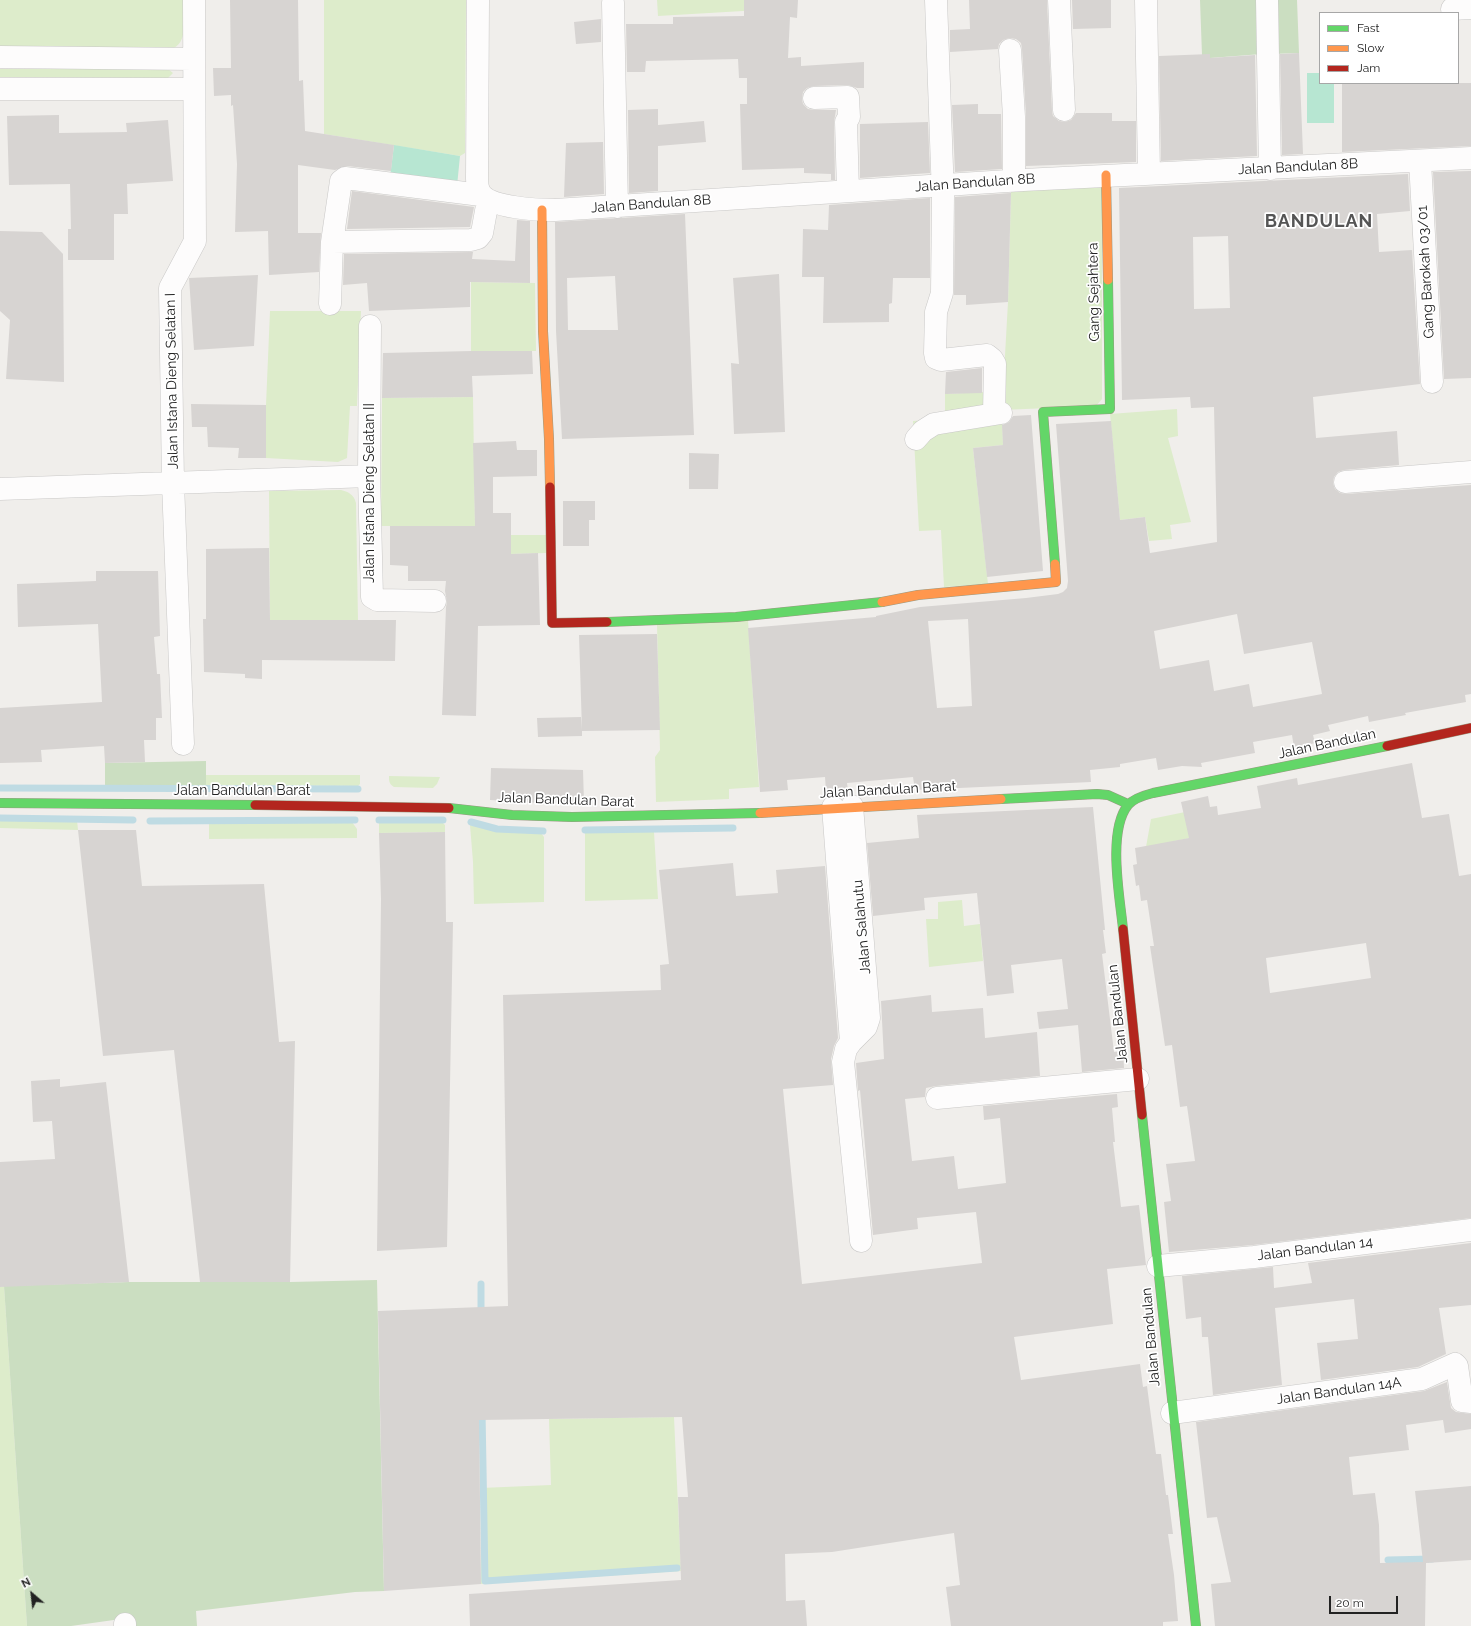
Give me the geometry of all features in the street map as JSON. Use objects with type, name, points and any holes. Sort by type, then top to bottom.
[{"type":"street","name":"Jalan Istana Dieng Selatan I","points":[[183,744],[173,483],[170,288],[195,241],[193,59],[194,0]]},
{"type":"street","points":[[330,304],[332,242],[471,240],[478,238],[482,233],[484,197],[478,187],[477,179],[478,0]]},
{"type":"street","points":[[916,439],[923,431],[934,424],[998,414],[994,364],[992,358],[987,355],[941,360],[936,358],[935,353],[936,312],[942,294],[942,185],[936,0]]},
{"type":"street","points":[[1059,0],[1064,110]]},
{"type":"street","points":[[1146,0],[1149,173]]},
{"type":"street","points":[[1267,0],[1270,169]]},
{"type":"street","points":[[613,3],[617,206]]},
{"type":"street","points":[[1010,50],[1014,117],[1014,180]]},
{"type":"street","points":[[0,58],[193,59]]},
{"type":"street","points":[[0,89],[194,89]]},
{"type":"street","points":[[814,98],[848,97],[849,117],[846,122],[848,191]]},
{"type":"street","name":"Jalan Bandulan 8B","points":[[332,242],[341,181],[346,178],[484,197],[504,206],[542,210],[1014,180],[1420,162],[1471,158]]},
{"type":"street","name":"Gang Barokah 03/01","points":[[1420,162],[1432,382]]},
{"type":"street","name":"Gang Sejahtera","points":[[542,210],[542,331],[549,438],[552,623],[658,621],[736,617],[876,603],[918,595],[1056,582],[1043,412],[1110,409],[1106,175]]},
{"type":"street","name":"Jalan Istana Dieng Selatan II","points":[[370,326],[369,476],[372,597],[377,600],[435,601]]},
{"type":"street","points":[[1345,482],[1471,472]]},
{"type":"street","points":[[0,489],[369,476]]},
{"type":"street","name":"Jalan Bandulan","points":[[1196,1626],[1172,1413],[1138,1079],[1116,845],[1118,828],[1128,804],[1140,797],[1153,793],[1471,728]]},
{"type":"street","name":"Jalan Bandulan Barat","points":[[0,803],[457,808],[512,815],[568,817],[726,814],[1097,794],[1108,795],[1128,804]]},
{"type":"street","name":"Jalan Salahutu","points":[[842,807],[847,867],[851,1042],[846,1049],[843,1062],[861,1241]]},
{"type":"street","points":[[937,1098],[1138,1079]]},
{"type":"street","name":"Jalan Bandulan 14","points":[[1158,1266],[1254,1257],[1471,1230]]},
{"type":"street","name":"Jalan Bandulan 14A","points":[[1172,1413],[1422,1379],[1455,1364],[1457,1366],[1462,1401],[1471,1402]]},
{"type":"green space","points":[[0,0],[183,0],[184,27],[182,39],[174,48],[0,47]]},
{"type":"green space","points":[[324,0],[466,0],[465,153],[460,156],[324,134]]},
{"type":"green space","points":[[657,0],[760,0],[760,10],[658,16]]},
{"type":"green space","points":[[1200,0],[1262,0],[1262,54],[1210,58],[1202,55]]},
{"type":"green space","points":[[1270,0],[1297,0],[1299,53],[1271,54]]},
{"type":"green space","points":[[0,69],[168,69],[173,73],[168,78],[0,77]]},
{"type":"green space","points":[[1307,73],[1319,73],[1319,84],[1334,84],[1334,123],[1307,123]]},
{"type":"green space","points":[[394,145],[460,156],[457,186],[390,177]]},
{"type":"green space","points":[[1102,185],[1102,399],[1096,406],[1002,410],[1003,445],[973,448],[988,584],[944,587],[941,530],[919,531],[913,421],[945,419],[945,394],[1003,391],[1008,302],[1011,192]]},
{"type":"green space","points":[[471,282],[535,283],[536,351],[471,351]]},
{"type":"green space","points":[[270,311],[361,311],[357,406],[350,406],[347,458],[338,462],[266,458],[266,405]]},
{"type":"green space","points":[[473,397],[475,526],[381,526],[382,398]]},
{"type":"green space","points":[[1177,409],[1178,436],[1168,438],[1191,522],[1170,525],[1172,539],[1149,541],[1145,517],[1120,520],[1110,414]]},
{"type":"green space","points":[[341,490],[352,495],[356,503],[358,621],[270,620],[269,491]]},
{"type":"green space","points":[[475,535],[546,535],[546,553],[475,555]]},
{"type":"green space","points":[[748,620],[759,787],[729,789],[729,799],[656,802],[655,757],[660,750],[657,625]]},
{"type":"green space","points":[[206,761],[206,785],[105,785],[105,763]]},
{"type":"green space","points":[[206,775],[360,775],[360,784],[358,786],[206,785]]},
{"type":"green space","points":[[389,776],[440,777],[437,784],[433,788],[394,787],[391,785]]},
{"type":"green space","points":[[1190,811],[1195,837],[1146,847],[1151,819]]},
{"type":"green space","points":[[0,819],[77,820],[78,830],[0,828]]},
{"type":"green space","points":[[352,822],[357,829],[357,838],[209,839],[209,823]]},
{"type":"green space","points":[[442,822],[445,825],[445,832],[379,833],[379,823]]},
{"type":"green space","points":[[470,825],[497,831],[541,833],[544,837],[544,902],[474,904]]},
{"type":"green space","points":[[585,832],[654,832],[658,899],[585,901]]},
{"type":"green space","points":[[962,900],[964,926],[980,924],[983,961],[929,967],[926,919],[938,919],[938,902]]},
{"type":"green space","points":[[377,1280],[384,1591],[355,1592],[196,1611],[197,1626],[128,1626],[128,1618],[71,1626],[27,1626],[4,1286],[129,1282],[290,1282]]},
{"type":"green space","points":[[4,1286],[27,1626],[0,1626],[0,1287]]},
{"type":"green space","points":[[674,1417],[681,1571],[481,1584],[481,1488],[551,1485],[549,1419]]},
{"type":"building","points":[[230,0],[298,0],[299,81],[303,80],[305,131],[394,145],[391,171],[347,166],[335,170],[298,165],[298,233],[321,233],[319,272],[269,275],[268,231],[235,232],[237,164],[233,105],[231,106],[231,95],[214,96],[213,68],[231,68]]},
{"type":"building","points":[[744,0],[798,0],[797,18],[790,17],[788,58],[801,57],[801,66],[864,62],[864,88],[857,88],[848,85],[814,86],[807,88],[803,92],[803,104],[808,109],[836,110],[834,122],[835,180],[831,180],[831,174],[804,173],[804,168],[742,170],[740,104],[747,104],[747,78],[739,78],[738,59],[646,61],[645,72],[627,72],[626,24],[673,24],[673,17],[744,16]]},
{"type":"building","points":[[969,0],[1047,0],[1053,116],[1059,121],[1065,122],[1071,120],[1076,113],[1112,113],[1112,121],[1136,121],[1136,162],[1026,166],[1026,116],[1021,43],[1016,39],[1009,38],[1003,40],[999,44],[998,49],[950,52],[950,30],[970,29]]},
{"type":"building","points":[[1072,0],[1111,0],[1111,28],[1073,29]]},
{"type":"building","points":[[601,19],[601,42],[576,44],[574,22]]},
{"type":"building","points":[[1299,53],[1303,154],[1282,155],[1280,54]]},
{"type":"building","points":[[1210,54],[1210,58],[1255,55],[1257,156],[1161,161],[1159,56]]},
{"type":"building","points":[[1471,83],[1471,146],[1342,152],[1342,84]]},
{"type":"building","points":[[978,104],[978,114],[1001,114],[1002,169],[955,172],[952,105]]},
{"type":"building","points":[[658,109],[658,125],[704,121],[706,142],[658,146],[658,191],[629,193],[628,110]]},
{"type":"building","points":[[59,115],[59,133],[127,132],[126,123],[168,120],[173,181],[127,184],[128,214],[114,214],[114,260],[68,260],[68,229],[71,229],[70,184],[9,185],[7,116]]},
{"type":"building","points":[[928,122],[930,173],[860,178],[860,124]]},
{"type":"building","points":[[603,142],[604,194],[564,197],[566,143]]},
{"type":"building","points":[[1471,171],[1471,378],[1444,379],[1433,172]]},
{"type":"building","points":[[1408,174],[1410,211],[1377,214],[1379,252],[1412,250],[1420,384],[1313,397],[1316,438],[1397,431],[1399,465],[1344,470],[1338,472],[1334,477],[1333,483],[1335,489],[1340,493],[1346,494],[1471,485],[1471,694],[1465,695],[1466,702],[1405,713],[1406,715],[1369,722],[1368,716],[1328,725],[1330,731],[1313,735],[1315,743],[1294,748],[1292,735],[1253,742],[1255,753],[1201,763],[1202,767],[1182,766],[1158,770],[1156,758],[1120,764],[1120,767],[1090,770],[1091,782],[915,790],[913,777],[847,783],[848,791],[826,792],[825,777],[787,780],[788,790],[760,792],[748,628],[876,617],[920,607],[1026,598],[1063,592],[1067,588],[1068,581],[1056,424],[1111,421],[1120,520],[1145,517],[1150,553],[1217,542],[1214,407],[1191,408],[1190,397],[1122,400],[1119,188]],"holes":[[[1228,236],[1230,308],[1194,309],[1193,237]],[[1237,614],[1244,654],[1312,642],[1322,694],[1253,707],[1249,684],[1214,691],[1209,660],[1160,669],[1154,631]],[[968,619],[972,706],[937,708],[928,621]]]},
{"type":"building","points":[[352,191],[474,207],[470,227],[347,229]]},
{"type":"building","points":[[1011,193],[1008,302],[966,305],[966,295],[954,295],[955,197]]},
{"type":"building","points":[[930,198],[930,278],[893,278],[892,303],[889,304],[889,322],[823,323],[824,277],[802,277],[803,229],[828,230],[829,205]]},
{"type":"building","points":[[685,214],[694,435],[562,439],[556,331],[555,222]],"holes":[[[615,276],[618,330],[568,330],[567,278]]]},
{"type":"building","points":[[517,220],[530,221],[530,283],[470,282],[470,307],[369,311],[367,283],[343,285],[344,254],[473,252],[472,259],[515,261]]},
{"type":"building","points":[[0,231],[42,232],[63,254],[64,382],[6,379],[10,320],[0,311]]},
{"type":"building","points":[[779,274],[785,432],[734,434],[731,363],[739,364],[733,278]]},
{"type":"building","points":[[258,275],[254,346],[194,350],[189,278]]},
{"type":"building","points":[[532,351],[533,374],[472,376],[473,397],[382,398],[383,353]]},
{"type":"building","points":[[982,368],[982,393],[945,394],[946,372]]},
{"type":"building","points":[[191,404],[266,405],[266,458],[238,458],[239,448],[208,447],[207,427],[192,427]]},
{"type":"building","points":[[1031,415],[1043,571],[987,577],[973,448],[1003,445],[1002,425],[1009,422],[1013,416]]},
{"type":"building","points":[[516,441],[517,450],[537,450],[537,476],[493,477],[493,513],[511,513],[511,554],[538,553],[540,625],[478,626],[476,716],[442,715],[447,602],[445,591],[446,581],[408,581],[408,566],[390,565],[390,526],[475,526],[473,443]]},
{"type":"building","points":[[689,453],[719,454],[718,489],[689,489]]},
{"type":"building","points":[[563,501],[595,501],[595,520],[589,520],[589,546],[563,546]]},
{"type":"building","points":[[269,548],[270,620],[396,620],[395,661],[262,660],[262,679],[245,678],[245,674],[204,672],[203,619],[206,619],[206,549]]},
{"type":"building","points":[[96,571],[158,571],[160,636],[154,637],[157,674],[160,674],[162,718],[156,718],[156,740],[144,740],[145,762],[105,763],[104,746],[41,750],[42,762],[0,763],[0,708],[102,702],[98,624],[18,627],[17,584],[96,581]]},
{"type":"building","points":[[657,634],[660,730],[582,731],[582,736],[538,737],[537,718],[581,717],[582,730],[579,635]]},
{"type":"building","points":[[1412,763],[1422,818],[1449,814],[1459,876],[1471,874],[1471,1218],[1253,1245],[1169,1252],[1164,1202],[1171,1201],[1166,1164],[1195,1161],[1187,1106],[1180,1107],[1172,1045],[1165,1046],[1150,946],[1154,946],[1147,900],[1141,901],[1139,885],[1136,886],[1133,865],[1137,864],[1135,848],[1189,838],[1181,802],[1208,796],[1210,807],[1217,806],[1218,815],[1261,808],[1257,786],[1297,778],[1298,785]],"holes":[[[1366,943],[1371,978],[1270,993],[1266,958]]]},
{"type":"building","points":[[491,768],[583,770],[584,803],[539,803],[490,800]]},
{"type":"building","points":[[1093,807],[1105,930],[1103,930],[1106,953],[1102,954],[1114,1052],[1123,1051],[1124,1068],[1082,1072],[1078,1025],[1039,1029],[1037,1012],[1068,1009],[1062,959],[1011,965],[1014,993],[987,996],[977,893],[924,898],[925,910],[873,916],[867,843],[919,838],[917,815]]},
{"type":"building","points":[[78,830],[136,830],[142,886],[264,884],[279,1042],[295,1041],[290,1282],[200,1282],[174,1050],[103,1056]]},
{"type":"building","points":[[445,832],[446,922],[453,922],[447,1247],[377,1251],[381,899],[379,833]]},
{"type":"building","points":[[733,863],[736,896],[778,893],[776,870],[825,866],[838,1038],[834,1046],[831,1059],[833,1085],[783,1089],[802,1284],[982,1263],[976,1212],[917,1218],[918,1229],[873,1235],[860,1090],[858,1091],[856,1063],[884,1059],[881,1001],[931,995],[932,1012],[983,1008],[985,1038],[1037,1032],[1040,1076],[936,1086],[926,1088],[925,1097],[905,1099],[912,1161],[954,1156],[958,1189],[1006,1183],[1000,1118],[984,1120],[983,1106],[1117,1094],[1118,1107],[1112,1108],[1115,1142],[1113,1142],[1121,1207],[1139,1205],[1146,1265],[1107,1269],[1113,1324],[1014,1337],[1021,1380],[1140,1364],[1143,1387],[1147,1386],[1156,1454],[1161,1454],[1166,1495],[1168,1495],[1173,1534],[1168,1534],[1174,1575],[1178,1621],[1163,1622],[1163,1626],[951,1626],[946,1587],[960,1585],[954,1533],[832,1552],[785,1554],[786,1601],[805,1600],[807,1626],[470,1626],[469,1594],[681,1580],[678,1497],[688,1497],[682,1417],[479,1420],[481,1584],[384,1591],[378,1311],[508,1306],[503,995],[661,990],[660,965],[669,964],[659,870]]},
{"type":"building","points":[[60,1079],[60,1087],[106,1082],[129,1282],[0,1287],[0,1162],[55,1159],[52,1121],[33,1122],[31,1081]]},
{"type":"building","points":[[1471,1243],[1471,1305],[1439,1308],[1446,1354],[1418,1367],[1321,1380],[1317,1343],[1358,1339],[1354,1299],[1275,1308],[1282,1385],[1213,1395],[1208,1337],[1202,1337],[1201,1317],[1186,1319],[1182,1276],[1273,1267],[1274,1288],[1312,1283],[1308,1263]]},
{"type":"building","points":[[1447,1382],[1451,1408],[1456,1412],[1471,1414],[1471,1429],[1445,1433],[1443,1420],[1406,1425],[1409,1450],[1349,1457],[1353,1495],[1375,1493],[1379,1525],[1380,1563],[1423,1562],[1415,1491],[1471,1486],[1471,1560],[1426,1563],[1425,1626],[1215,1626],[1211,1584],[1231,1582],[1217,1517],[1207,1518],[1196,1422],[1424,1391]]},
{"type":"waterway","points":[[0,788],[358,789]]},
{"type":"waterway","points":[[0,818],[133,820]]},
{"type":"waterway","points":[[150,821],[355,820]]},
{"type":"waterway","points":[[379,820],[443,820]]},
{"type":"waterway","points":[[471,822],[497,829],[543,831]]},
{"type":"waterway","points":[[585,830],[733,828]]},
{"type":"waterway","points":[[481,1284],[481,1316]]},
{"type":"waterway","points":[[482,1411],[485,1581],[677,1568]]},
{"type":"waterway","points":[[1388,1560],[1432,1559]]},
{"type":"traffic: fast","points":[[1055,564],[1043,412],[1110,409],[1108,280]]},
{"type":"traffic: fast","points":[[607,622],[736,617],[882,602]]},
{"type":"traffic: fast","points":[[1123,929],[1116,865],[1116,847],[1122,817],[1128,805],[1133,800],[1153,793],[1387,746]]},
{"type":"traffic: fast","points":[[1001,799],[1097,794],[1108,795],[1128,804]]},
{"type":"traffic: fast","points":[[0,803],[255,805]]},
{"type":"traffic: fast","points":[[449,808],[512,815],[572,817],[760,813]]},
{"type":"traffic: fast","points":[[1142,1115],[1196,1626]]},
{"type":"traffic: slow","points":[[1106,175],[1108,280]]},
{"type":"traffic: slow","points":[[542,210],[543,331],[550,487]]},
{"type":"traffic: slow","points":[[882,602],[918,595],[1056,582],[1055,564]]},
{"type":"traffic: slow","points":[[760,813],[1001,799]]},
{"type":"traffic: jam","points":[[550,487],[552,623],[607,622]]},
{"type":"traffic: jam","points":[[1387,746],[1471,728]]},
{"type":"traffic: jam","points":[[255,805],[449,808]]},
{"type":"traffic: jam","points":[[1123,929],[1142,1115]]},
{"type":"district","name":"BANDULAN","points":[[1319,222]]}]
